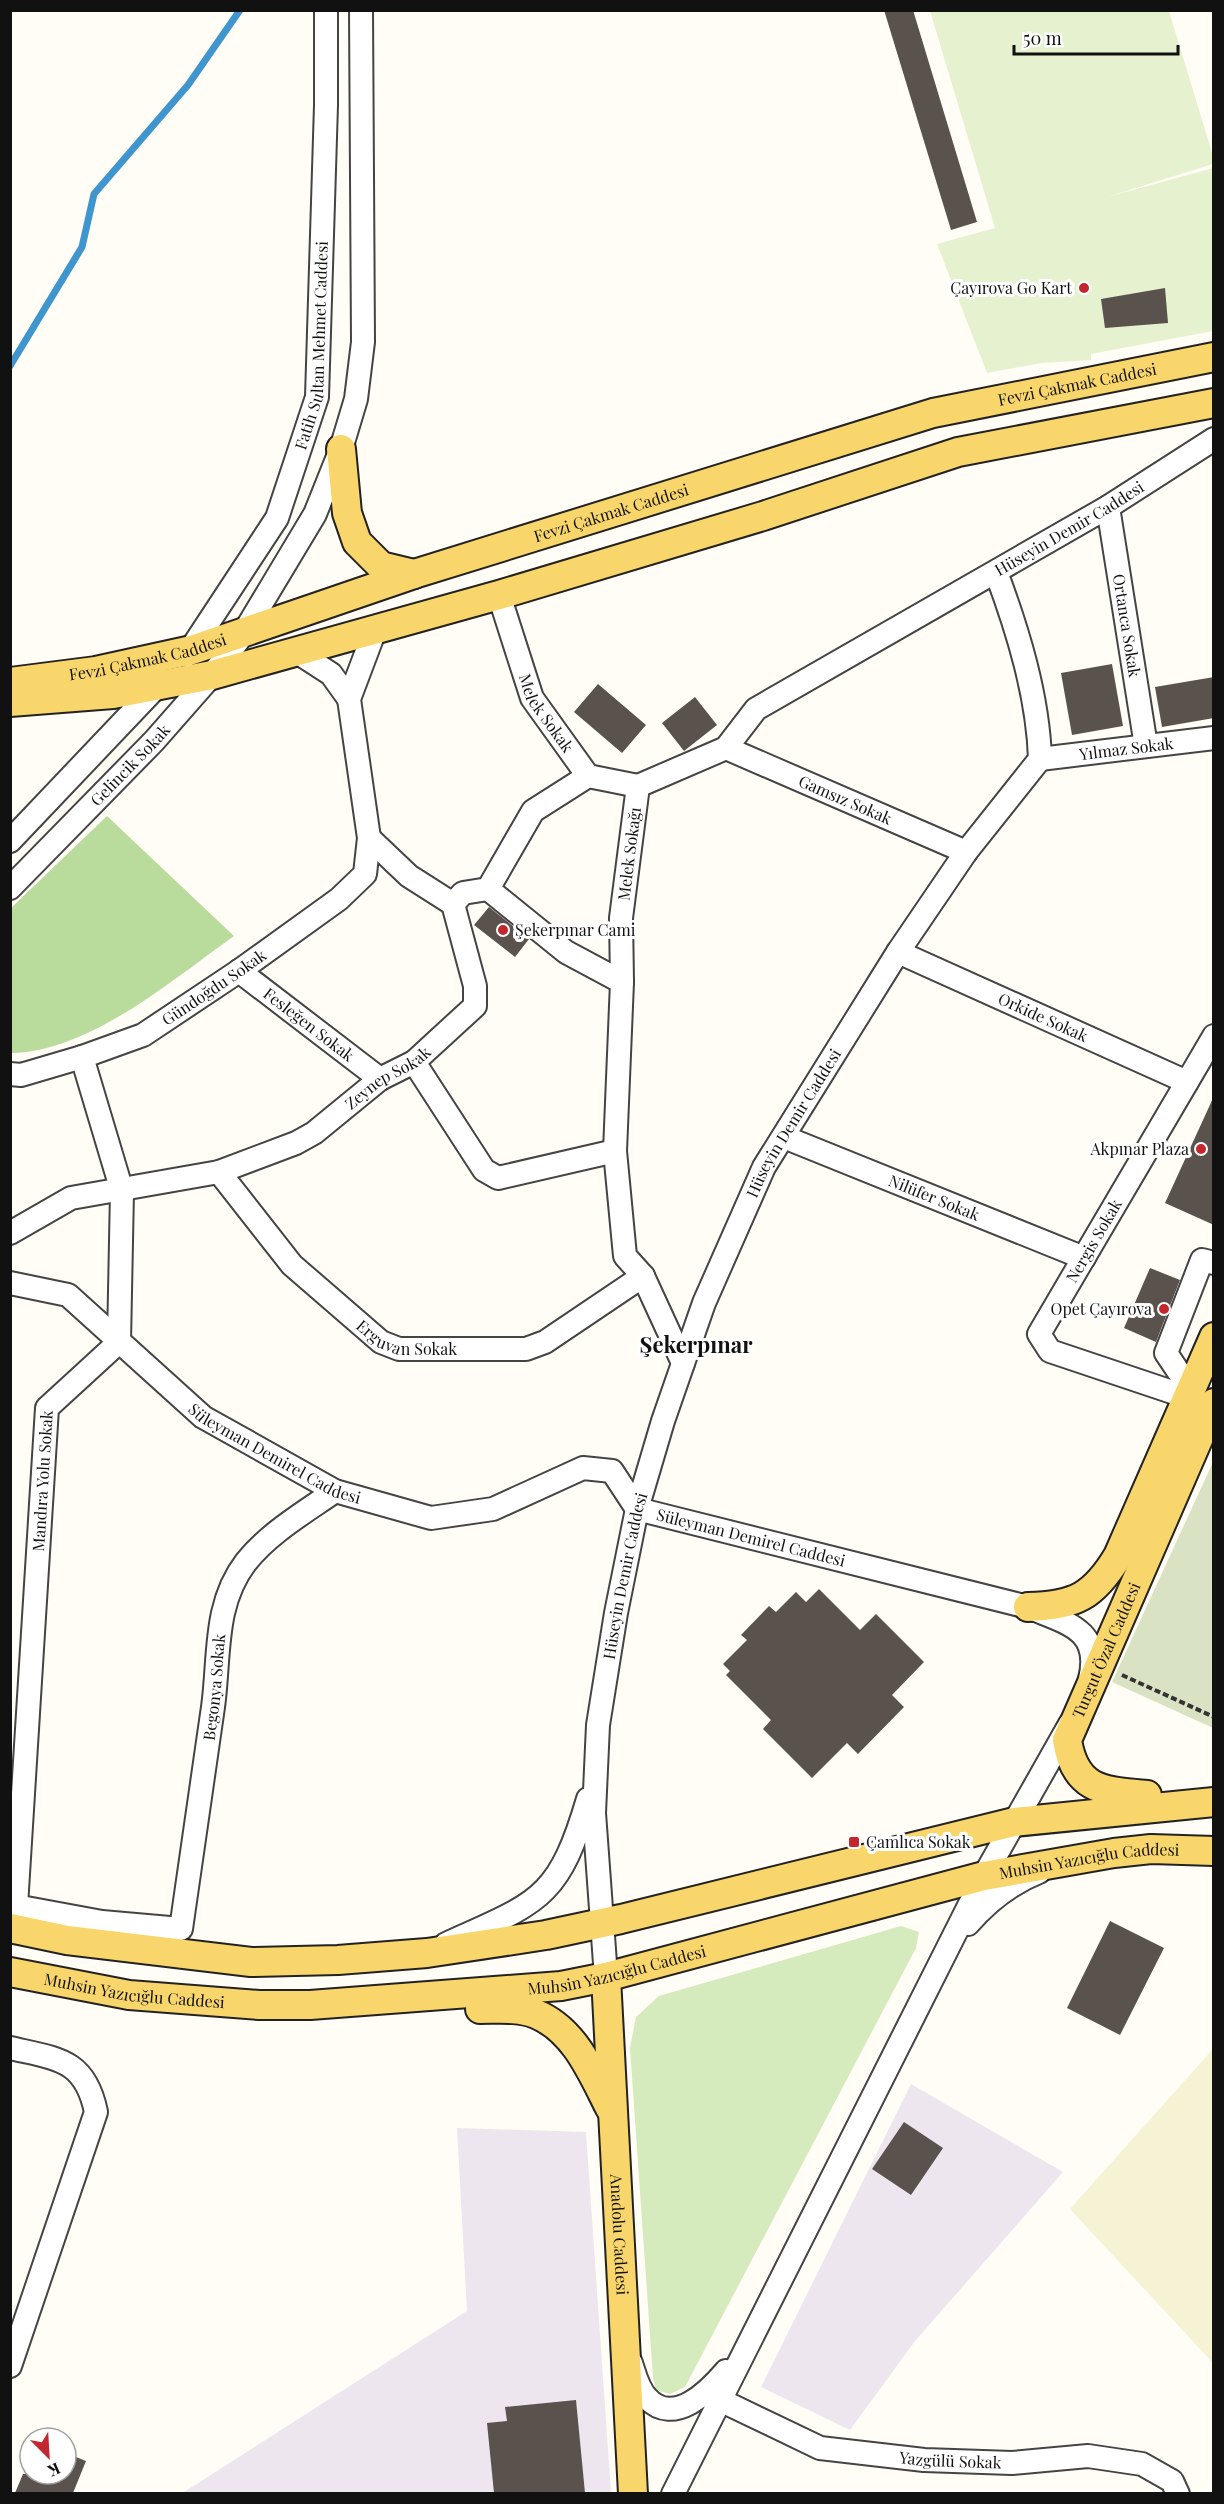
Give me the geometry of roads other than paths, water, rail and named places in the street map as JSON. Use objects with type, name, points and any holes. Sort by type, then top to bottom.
[{"type":"main road","name":"Fevzi Çakmak Caddesi","points":[[10,682],[96,672],[192,650],[414,574],[933,413],[1214,357]]},
{"type":"main road","name":"Fevzi Çakmak Caddesi","points":[[10,702],[113,694],[212,675],[499,595],[774,513],[958,452],[1214,402]]},
{"type":"main road","points":[[341,449],[347,513],[357,542],[381,566],[414,574]]},
{"type":"main road","name":"Turgut Özal Caddesi","points":[[1211,1802],[1108,1791],[1089,1785],[1077,1772],[1070,1756],[1067,1740],[1099,1665],[1197,1396],[1214,1336]]},
{"type":"main road","name":"Turgut Özal Caddesi","points":[[1028,1607],[1056,1606],[1083,1597],[1109,1572],[1197,1396]]},
{"type":"main road","points":[[12,1913],[67,1940],[250,1962],[338,1960],[427,1953],[546,1935],[602,1923],[1014,1822],[1211,1802]]},
{"type":"main road","name":"Muhsin Yazıcığlu Caddesi","points":[[10,1972],[129,1995],[259,2005],[310,2005],[561,1986],[606,1977],[984,1875],[1077,1858],[1152,1849],[1214,1851]]},
{"type":"main road","name":"Anadolu Caddesi","points":[[606,1977],[633,2493]]},
{"type":"main road","points":[[310,2005],[516,2009],[536,2014],[573,2041],[614,2115]]},
{"type":"street","name":"Fatih Sultan Mehmet Caddesi","points":[[192,650],[277,518],[317,397],[326,105],[326,10]]},
{"type":"street","points":[[243,634],[315,514],[341,449],[356,399],[363,342],[361,10]]},
{"type":"street","name":"Hüseyin Demir Caddesi","points":[[606,1977],[594,1813],[594,1777],[600,1713],[625,1570],[637,1509],[683,1363],[740,1218],[764,1167],[898,952],[966,852],[1040,759],[1039,722],[1007,601],[996,572],[1108,507],[1214,440]]},
{"type":"street","name":"Ortanca Sokak","points":[[1108,507],[1146,746]]},
{"type":"street","name":"Melek Sokağı","points":[[683,1363],[643,1276],[625,1256],[615,1151],[622,982],[621,918],[638,786],[726,748],[756,709],[996,572]]},
{"type":"street","name":"Melek Sokak","points":[[499,595],[532,698],[588,776]]},
{"type":"street","points":[[349,699],[375,630]]},
{"type":"street","name":"Gelincik Sokak","points":[[10,888],[154,741],[212,675],[243,634]]},
{"type":"street","name":"Gelincik Sokak","points":[[10,841],[192,650]]},
{"type":"street","points":[[297,651],[331,674],[349,699]]},
{"type":"street","name":"Gündoğdu Sokak","points":[[10,1074],[21,1075],[82,1057],[143,1035],[239,971],[339,899],[365,874],[369,838],[349,699]]},
{"type":"street","name":"Yılmaz Sokak","points":[[1040,759],[1214,738]]},
{"type":"street","name":"Gamsız Sokak","points":[[726,748],[966,852]]},
{"type":"street","points":[[488,889],[534,811],[588,776],[638,786]]},
{"type":"street","points":[[369,838],[409,876],[453,904],[463,893],[488,889],[566,952],[622,982]]},
{"type":"street","name":"Zeynep Sokak","points":[[10,1233],[71,1198],[122,1191],[219,1172],[305,1138],[380,1079],[414,1062],[475,1006],[475,986],[453,904]]},
{"type":"street","name":"Orkide Sokak","points":[[898,952],[1187,1082]]},
{"type":"street","name":"Fesleğen Sokak","points":[[239,971],[380,1079]]},
{"type":"street","name":"Nergis Sokak","points":[[1197,1396],[1050,1351],[1039,1334],[1214,1036]]},
{"type":"street","points":[[82,1057],[122,1191],[119,1342]]},
{"type":"street","points":[[414,1062],[484,1170],[498,1178],[615,1151]]},
{"type":"street","name":"Nilüfer Sokak","points":[[784,1137],[1084,1258]]},
{"type":"street","name":"Erguvan Sokak","points":[[219,1172],[292,1265],[381,1342],[399,1349],[526,1349],[545,1342],[643,1276]]},
{"type":"street","points":[[1197,1396],[1166,1353],[1202,1260],[1214,1263]]},
{"type":"street","name":"Süleyman Demirel Caddesi","points":[[10,1283],[68,1295],[203,1416],[335,1491],[431,1518],[493,1509],[583,1468],[612,1471],[637,1509],[1028,1607],[1074,1627],[1089,1642],[1093,1662],[1083,1700],[984,1875],[946,1951]]},
{"type":"street","name":"Mandıra Yolu Sokak","points":[[12,1913],[47,1408],[119,1342]]},
{"type":"street","name":"Begonya Sokak","points":[[12,1913],[181,1929],[215,1695],[218,1637],[227,1594],[246,1562],[280,1530],[335,1491]]},
{"type":"street","points":[[625,1570],[634,1546],[652,1528],[665,1524],[695,1524]]},
{"type":"street","points":[[427,1953],[520,1910],[541,1896],[566,1863],[575,1843],[594,1777]]},
{"type":"street","points":[[673,2493],[946,1951],[985,1905],[1003,1891],[1026,1877],[1077,1858]]},
{"type":"street","points":[[10,2048],[47,2057],[80,2071],[92,2092],[96,2112],[10,2366]]},
{"type":"street","points":[[627,2350],[639,2387],[646,2398],[656,2406],[669,2408],[696,2401],[711,2389],[749,2343]]},
{"type":"street","name":"Yazgülü Sokak","points":[[720,2400],[820,2448],[924,2460],[1012,2463],[1088,2456],[1142,2464],[1172,2481],[1178,2493]]},
{"type":"waterway","points":[[10,366],[82,247],[94,194],[188,85],[240,10]]},
{"type":"place","name":"Çayırova Go Kart","points":[[1084,288]]},
{"type":"place","name":"Şekerpınar Cami","points":[[503,930]]},
{"type":"place","name":"Akpınar Plaza","points":[[1201,1149]]},
{"type":"place","name":"Opet Çayırova","points":[[1164,1309]]},
{"type":"place","name":"Çamlıca Sokak","points":[[854,1842]]},
{"type":"district","name":"Şekerpınar","points":[[696,1345]]}]
